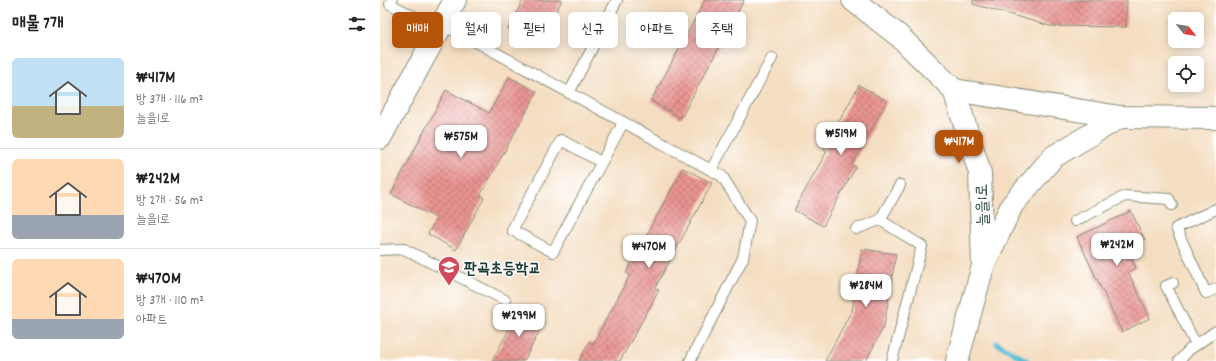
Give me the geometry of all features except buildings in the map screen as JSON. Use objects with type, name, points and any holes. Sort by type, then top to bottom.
[{"type":"main road","points":[[443,22],[455,0]]},
{"type":"main road","name":"늘을1로","points":[[853,0],[899,36],[954,90],[980,173],[983,266],[957,361]]},
{"type":"main road","points":[[380,138],[429,48]]},
{"type":"main road","points":[[954,90],[1120,117],[1216,118]]},
{"type":"main road","points":[[983,266],[1012,205],[1053,157],[1120,117]]},
{"type":"main road","points":[[1188,118],[1216,124]]},
{"type":"lane","points":[[569,93],[617,0]]},
{"type":"lane","points":[[388,1],[407,12]]},
{"type":"lane","points":[[443,27],[458,32],[722,176],[750,221],[743,258],[690,361]]},
{"type":"lane","points":[[711,170],[772,58]]},
{"type":"lane","points":[[602,162],[561,140],[512,230],[553,252],[602,162],[623,123]]},
{"type":"lane","points":[[856,229],[880,220],[900,185]]},
{"type":"lane","points":[[1075,221],[1125,196],[1169,199],[1172,205]]},
{"type":"lane","points":[[1216,209],[1176,228],[1206,293],[1216,289]]},
{"type":"lane","points":[[880,220],[922,246],[892,361]]},
{"type":"lane","points":[[380,250],[404,248],[505,300]]},
{"type":"lane","points":[[1173,283],[1166,286],[1196,345]]},
{"type":"lane","points":[[1179,361],[1189,350],[1216,331]]},
{"type":"waterway","points":[[997,343],[1027,361]]},
{"type":"place","name":"판곡초등학교","points":[[449,286]]}]
